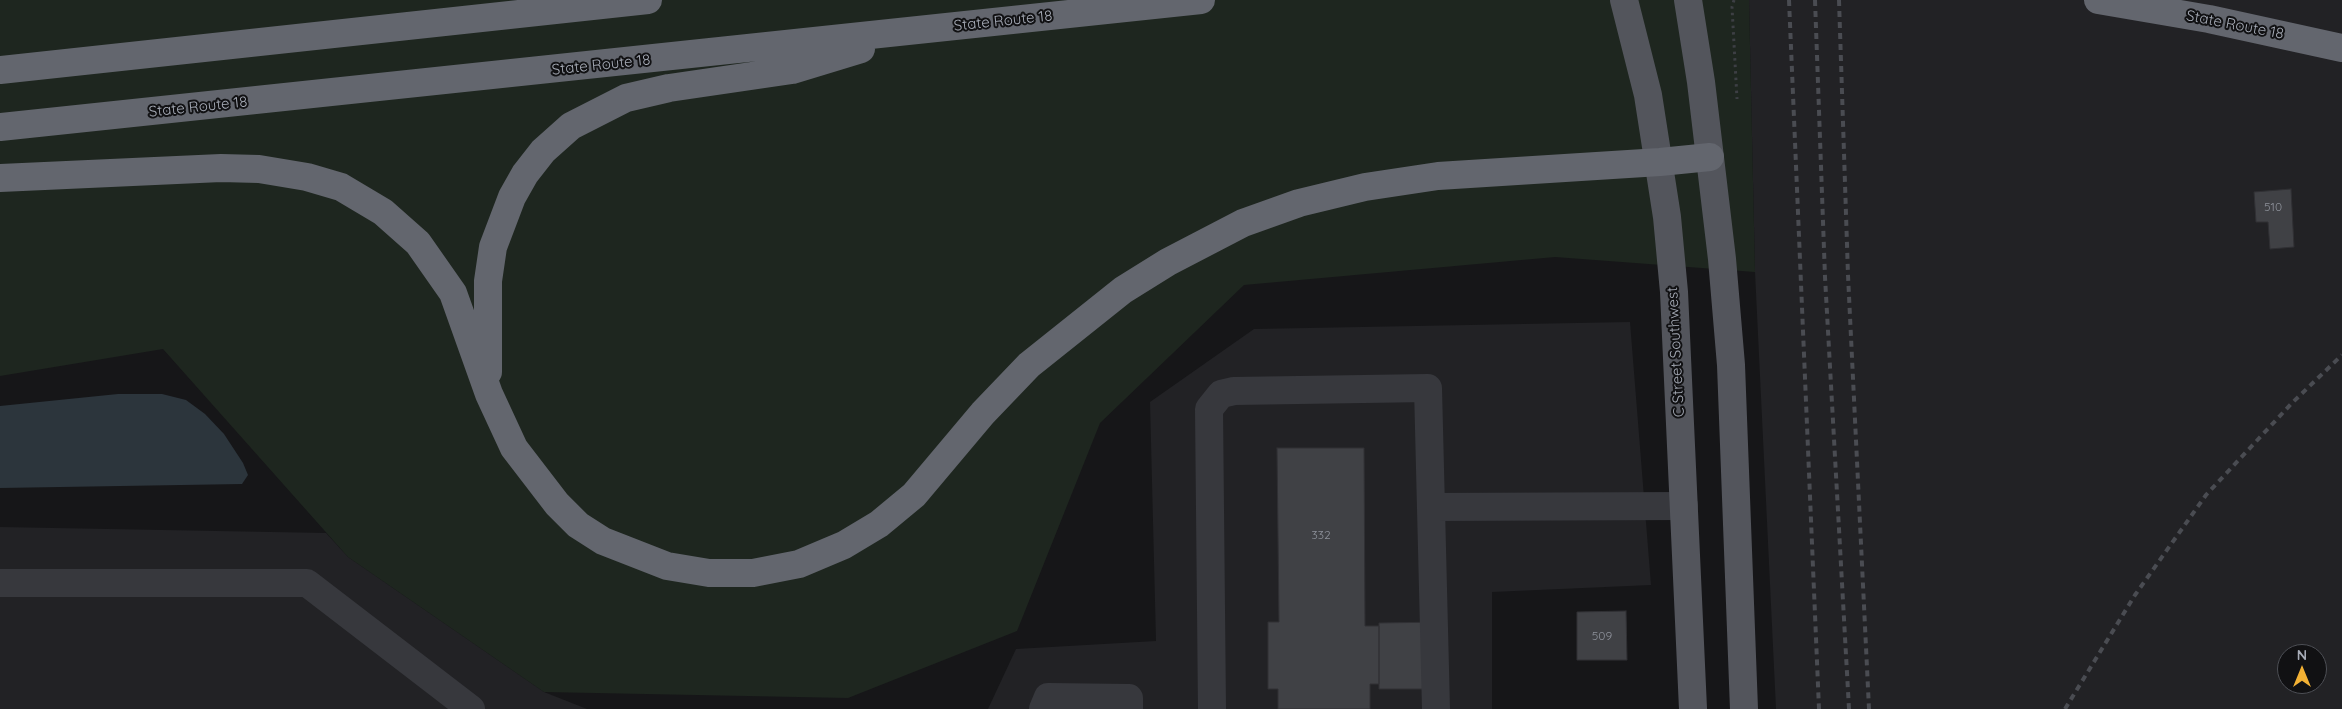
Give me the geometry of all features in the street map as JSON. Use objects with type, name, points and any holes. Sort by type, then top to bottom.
[{"type":"highway","points":[[0,70],[648,0]]},
{"type":"highway","name":"State Route 18","points":[[0,127],[1201,0]]},
{"type":"highway","name":"State Route 18","points":[[2098,0],[2209,19],[2342,48]]},
{"type":"highway","points":[[489,394],[488,290],[493,247],[500,223],[525,174],[543,151],[571,126],[626,98],[669,88],[792,70],[925,30]]},
{"type":"highway","points":[[0,178],[221,168],[250,169],[307,177],[341,187],[383,212],[418,243],[453,293],[489,394],[514,448],[529,470],[557,504],[578,525],[602,541],[667,566],[709,572],[753,572],[798,564],[844,545],[879,524],[914,495],[983,413],[1029,365],[1122,290],[1168,262],[1243,223],[1298,203],[1365,187],[1438,176],[1505,170],[1660,162],[1710,157]]},
{"type":"main road","name":"C Street Southwest","points":[[1624,0],[1648,95],[1660,162],[1674,292],[1693,709]]},
{"type":"main road","points":[[1688,0],[1710,157],[1722,259],[1731,365],[1744,709]]},
{"type":"main road","points":[[1701,82],[1705,0]]},
{"type":"lane","points":[[1212,709],[1209,409],[1222,394],[1234,391],[1428,388],[1436,709]]},
{"type":"lane","points":[[1431,507],[1684,506]]},
{"type":"lane","points":[[0,582],[307,583],[471,709]]},
{"type":"lane","points":[[1043,709],[1048,698],[1129,698],[1128,709]]},
{"type":"shaded area","points":[[0,0],[1749,0],[1755,272],[1555,257],[1244,285],[1100,423],[1017,631],[848,698],[544,692],[348,557],[163,349],[0,376]]},
{"type":"shaded area","points":[[1749,0],[2342,0],[2342,709],[1776,709],[1755,272]]},
{"type":"shaded area","points":[[1630,322],[1651,585],[1492,592],[1492,709],[988,709],[1016,649],[1156,641],[1150,402],[1254,329]]},
{"type":"shaded area","points":[[118,394],[162,394],[186,400],[205,414],[224,434],[243,463],[248,475],[242,484],[0,488],[0,406]]},
{"type":"shaded area","points":[[0,527],[326,533],[348,557],[544,692],[587,709],[0,709]]},
{"type":"building","points":[[2291,189],[2294,247],[2270,249],[2268,222],[2256,222],[2254,192]]},
{"type":"building","points":[[1277,448],[1364,448],[1365,626],[1379,626],[1379,684],[1370,684],[1370,709],[1278,709],[1278,689],[1268,689],[1268,622],[1279,622]]},
{"type":"building","points":[[1626,611],[1627,660],[1577,660],[1577,612]]},
{"type":"building","points":[[1442,622],[1442,689],[1379,689],[1379,623]]},
{"type":"railway","points":[[1789,0],[1819,709]]},
{"type":"railway","points":[[1815,0],[1825,277],[1849,709]]},
{"type":"railway","points":[[1839,0],[1848,275],[1869,709]]},
{"type":"railway","points":[[2065,709],[2135,595],[2206,495],[2292,403],[2342,355]]}]
